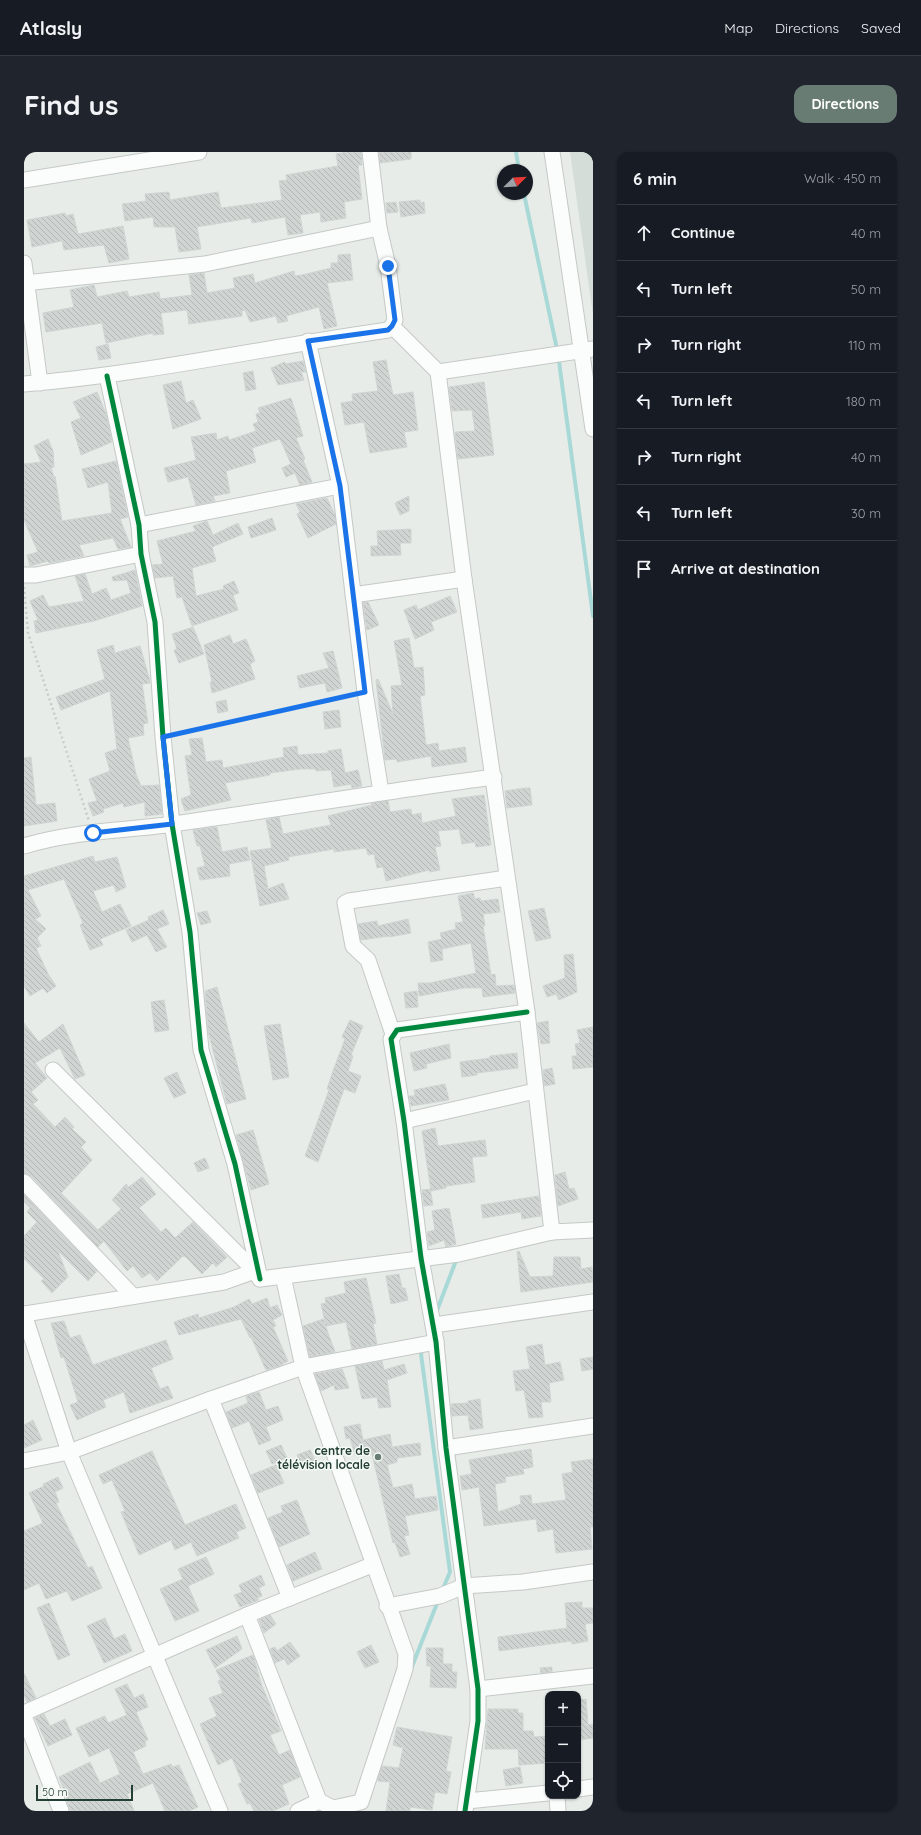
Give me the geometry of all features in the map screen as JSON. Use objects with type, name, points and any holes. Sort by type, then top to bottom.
[{"type":"street","points":[[24,180],[199,152]]},
{"type":"street","points":[[24,384],[106,376],[308,341],[388,330],[395,320],[388,266],[379,228],[370,152]]},
{"type":"street","points":[[552,152],[587,350],[593,429]]},
{"type":"street","points":[[26,283],[204,264],[379,228]]},
{"type":"street","points":[[24,263],[40,383]]},
{"type":"street","points":[[392,326],[438,372],[464,579],[527,1012],[552,1232]]},
{"type":"street","points":[[308,341],[340,486],[365,692],[381,792]]},
{"type":"street","points":[[438,372],[587,350]]},
{"type":"street","points":[[106,376],[139,524],[142,554],[155,622],[163,737],[172,824],[190,932],[201,1050],[235,1164],[258,1275]]},
{"type":"street","points":[[139,524],[340,486]]},
{"type":"street","points":[[24,575],[36,576],[142,554]]},
{"type":"street","points":[[353,595],[464,579]]},
{"type":"street","points":[[24,846],[93,833],[172,824],[381,792],[494,777]]},
{"type":"street","points":[[393,1034],[368,960],[353,946],[345,903],[349,901],[507,878]]},
{"type":"street","points":[[527,1012],[397,1030],[391,1039],[404,1121],[421,1258],[434,1325],[446,1448],[478,1688],[478,1721],[466,1806],[545,1793]]},
{"type":"street","points":[[53,1070],[258,1275]]},
{"type":"street","points":[[404,1121],[535,1091]]},
{"type":"street","points":[[24,1182],[134,1296]]},
{"type":"street","points":[[220,1811],[69,1452],[24,1314],[224,1282],[258,1275],[283,1276],[459,1254],[552,1232],[593,1230]]},
{"type":"street","points":[[247,1615],[319,1801],[333,1808],[360,1806],[405,1669],[406,1654],[372,1565],[303,1367],[283,1276]]},
{"type":"street","points":[[434,1325],[593,1302]]},
{"type":"street","points":[[24,1461],[69,1452],[211,1399],[303,1367],[436,1342]]},
{"type":"street","points":[[211,1399],[290,1598]]},
{"type":"street","points":[[446,1448],[593,1426]]},
{"type":"street","points":[[24,1713],[247,1615],[372,1565]]},
{"type":"street","points":[[387,1606],[440,1596],[464,1586],[523,1582],[593,1572]]},
{"type":"street","points":[[478,1688],[593,1676]]},
{"type":"street","points":[[24,1716],[58,1810]]},
{"type":"street","points":[[581,1789],[593,1787]]},
{"type":"street","points":[[557,1799],[558,1811]]},
{"type":"street","points":[[298,1811],[319,1801]]},
{"type":"path","points":[[24,585],[28,633],[93,833]]},
{"type":"path","points":[[163,737],[365,692]]},
{"type":"shaded area","points":[[570,152],[593,152],[593,315]]},
{"type":"building","points":[[361,152],[362,165],[358,165],[362,199],[344,202],[346,218],[321,222],[320,212],[300,215],[303,233],[288,235],[285,217],[252,223],[251,218],[197,227],[201,249],[179,252],[175,227],[154,227],[153,217],[125,221],[122,204],[146,201],[145,194],[169,192],[170,200],[218,192],[221,208],[282,200],[279,181],[287,180],[286,175],[338,166],[336,154]]},
{"type":"building","points":[[379,152],[411,152],[411,159],[380,163]]},
{"type":"building","points":[[420,200],[420,203],[424,202],[425,213],[401,217],[399,202]]},
{"type":"building","points":[[396,202],[398,212],[387,213],[386,203]]},
{"type":"building","points":[[65,213],[66,216],[73,214],[78,234],[123,226],[129,259],[109,263],[104,245],[64,250],[62,241],[32,247],[27,220]]},
{"type":"building","points":[[350,254],[353,280],[327,283],[337,326],[324,329],[319,307],[286,316],[288,321],[278,323],[276,316],[250,322],[245,310],[242,311],[242,316],[189,324],[187,310],[161,313],[164,334],[153,335],[153,333],[106,343],[102,323],[46,332],[43,313],[74,307],[70,290],[94,285],[97,297],[127,291],[129,297],[159,292],[160,299],[192,295],[189,275],[204,273],[207,293],[235,288],[233,278],[253,274],[255,283],[294,271],[295,276],[331,268],[331,263],[338,263],[338,255]]},
{"type":"building","points":[[108,344],[111,358],[99,360],[96,347]]},
{"type":"building","points":[[386,360],[393,395],[413,392],[418,430],[404,432],[407,447],[370,453],[364,422],[345,425],[341,403],[353,401],[352,394],[378,391],[373,362]]},
{"type":"building","points":[[303,361],[306,372],[301,372],[304,380],[278,385],[271,368],[285,362],[285,364]]},
{"type":"building","points":[[253,371],[256,389],[246,391],[243,373]]},
{"type":"building","points":[[181,381],[186,403],[193,400],[201,419],[173,429],[163,385]]},
{"type":"building","points":[[484,382],[494,455],[458,459],[455,432],[475,431],[472,410],[452,411],[449,387]]},
{"type":"building","points":[[97,392],[106,414],[112,442],[81,455],[71,422],[81,418],[73,402]]},
{"type":"building","points":[[291,398],[303,436],[296,438],[305,459],[303,460],[312,482],[300,485],[295,473],[286,477],[282,468],[291,464],[280,439],[252,448],[256,462],[226,471],[230,493],[213,496],[215,501],[196,505],[188,477],[168,482],[164,468],[196,460],[191,437],[216,433],[217,440],[228,436],[229,440],[256,431],[253,424],[258,422],[256,414],[260,413],[258,408]]},
{"type":"building","points":[[48,439],[53,451],[54,467],[51,468],[54,477],[55,476],[62,521],[112,513],[108,482],[88,488],[82,469],[116,461],[128,517],[120,519],[131,547],[118,549],[113,538],[79,545],[84,556],[49,563],[48,561],[30,566],[27,555],[38,552],[24,520],[24,464],[41,462],[34,446]]},
{"type":"building","points":[[409,496],[409,511],[400,515],[395,503]]},
{"type":"building","points":[[327,498],[335,515],[336,524],[308,538],[297,514],[300,512],[296,504]]},
{"type":"building","points":[[272,518],[276,530],[251,538],[248,527]]},
{"type":"building","points":[[207,521],[213,535],[238,523],[243,534],[212,547],[216,561],[192,568],[196,596],[224,589],[223,586],[234,581],[239,593],[233,595],[238,610],[192,626],[182,597],[177,598],[173,576],[155,578],[152,565],[163,564],[157,541],[196,531],[193,526]]},
{"type":"building","points":[[411,529],[411,543],[400,543],[401,555],[371,556],[371,546],[378,546],[377,531]]},
{"type":"building","points":[[135,570],[142,606],[94,621],[36,633],[34,621],[38,620],[30,601],[43,595],[49,607],[84,601],[75,576],[85,574],[92,594],[106,588],[111,600],[131,593],[127,580],[113,581],[112,577]]},
{"type":"building","points":[[450,596],[457,612],[431,622],[434,630],[415,639],[404,610],[416,605],[418,610]]},
{"type":"building","points":[[368,602],[379,625],[367,630],[363,603]]},
{"type":"building","points":[[193,627],[204,654],[179,663],[174,650],[177,649],[172,634]]},
{"type":"building","points":[[230,635],[233,644],[246,639],[255,661],[250,664],[255,679],[212,693],[210,682],[212,682],[204,645]]},
{"type":"building","points":[[409,638],[414,668],[423,667],[425,695],[420,696],[426,745],[438,743],[439,751],[465,747],[467,762],[432,767],[431,756],[397,762],[397,759],[385,760],[376,680],[378,679],[393,714],[391,686],[402,685],[394,641]]},
{"type":"building","points":[[113,645],[115,653],[140,646],[150,681],[150,683],[142,684],[148,723],[143,724],[144,735],[128,738],[136,774],[141,786],[159,785],[162,814],[145,816],[145,802],[124,807],[123,803],[103,809],[104,812],[93,816],[88,803],[97,801],[89,779],[110,771],[105,753],[117,749],[110,691],[61,710],[56,697],[105,679],[97,650]]},
{"type":"building","points":[[333,651],[342,688],[327,692],[325,683],[300,688],[297,676],[329,668],[323,653]]},
{"type":"building","points":[[226,700],[228,711],[218,713],[216,702]]},
{"type":"building","points":[[339,710],[341,727],[325,729],[323,712]]},
{"type":"building","points":[[202,738],[206,762],[222,760],[223,768],[284,757],[283,748],[297,746],[298,755],[328,753],[328,751],[341,749],[345,773],[358,770],[362,786],[352,788],[351,784],[334,787],[331,770],[316,771],[316,769],[300,769],[270,773],[270,775],[225,783],[231,800],[185,811],[181,799],[191,795],[185,756],[192,755],[189,739]]},
{"type":"building","points":[[31,757],[36,805],[55,803],[57,821],[24,826],[24,758]]},
{"type":"building","points":[[530,788],[532,805],[507,808],[505,791]]},
{"type":"building","points":[[484,795],[491,845],[476,847],[475,842],[462,844],[459,829],[438,831],[441,846],[435,847],[440,870],[430,872],[429,870],[386,881],[383,867],[377,868],[374,854],[368,855],[366,848],[334,852],[334,849],[288,857],[289,860],[264,866],[268,889],[283,883],[289,899],[260,906],[250,851],[272,848],[266,820],[279,817],[283,834],[331,825],[328,816],[372,805],[371,803],[388,801],[390,812],[411,809],[412,815],[421,813],[422,823],[456,816],[452,799]]},
{"type":"building","points":[[217,827],[222,852],[247,847],[250,860],[229,864],[230,876],[200,880],[197,868],[205,866],[200,846],[197,846],[193,830]]},
{"type":"building","points":[[93,856],[95,862],[117,857],[126,887],[116,892],[114,885],[93,891],[102,912],[120,904],[131,926],[100,939],[103,945],[90,950],[80,925],[83,923],[64,879],[28,890],[41,916],[35,919],[46,929],[37,938],[41,946],[36,948],[48,974],[56,986],[47,993],[43,988],[30,996],[24,986],[24,876]]},
{"type":"building","points":[[473,893],[475,899],[480,898],[481,901],[498,899],[500,912],[483,914],[485,926],[483,926],[491,975],[495,974],[496,986],[514,985],[515,993],[483,997],[482,988],[464,988],[419,996],[418,983],[430,983],[476,973],[471,943],[442,949],[443,960],[431,962],[428,942],[442,939],[440,933],[456,929],[455,923],[463,922],[458,896]]},
{"type":"building","points":[[544,908],[551,938],[536,941],[528,911]]},
{"type":"building","points":[[163,910],[169,924],[157,929],[167,947],[156,952],[147,935],[132,942],[126,930],[149,920],[148,917]]},
{"type":"building","points":[[207,911],[211,922],[201,925],[197,913]]},
{"type":"building","points":[[408,919],[411,933],[361,940],[358,924],[377,921],[378,926]]},
{"type":"building","points":[[573,954],[577,992],[559,1000],[556,994],[547,997],[543,986],[565,978],[564,955]]},
{"type":"building","points":[[217,987],[246,1099],[227,1104],[208,1031],[205,991]]},
{"type":"building","points":[[417,991],[418,1007],[406,1008],[404,993]]},
{"type":"building","points":[[164,1000],[169,1030],[155,1032],[151,1002]]},
{"type":"building","points":[[350,1020],[363,1026],[351,1055],[353,1056],[348,1071],[361,1076],[355,1093],[344,1089],[318,1162],[305,1156],[329,1090],[327,1089],[345,1039],[342,1037]]},
{"type":"building","points":[[548,1021],[550,1043],[541,1044],[537,1023]]},
{"type":"building","points":[[24,1023],[39,1042],[63,1024],[85,1075],[75,1079],[60,1048],[35,1063],[47,1078],[31,1092],[38,1100],[33,1104],[55,1127],[65,1117],[74,1127],[72,1129],[86,1142],[81,1147],[92,1160],[61,1193],[98,1230],[121,1209],[112,1200],[126,1184],[129,1187],[142,1177],[156,1194],[139,1208],[161,1232],[166,1228],[175,1238],[193,1222],[227,1257],[216,1267],[213,1263],[202,1274],[186,1257],[183,1256],[157,1281],[150,1273],[142,1278],[133,1266],[127,1271],[104,1241],[98,1247],[31,1176],[24,1173]]},
{"type":"building","points":[[280,1024],[289,1077],[273,1080],[264,1026]]},
{"type":"building","points":[[593,1027],[593,1067],[573,1069],[572,1056],[577,1056],[575,1044],[580,1043],[577,1030]]},
{"type":"building","points":[[449,1044],[451,1058],[426,1064],[427,1068],[414,1071],[410,1053]]},
{"type":"building","points":[[517,1053],[518,1068],[477,1073],[477,1075],[462,1077],[460,1062],[490,1058],[490,1056]]},
{"type":"building","points":[[552,1068],[555,1084],[544,1086],[543,1070]]},
{"type":"building","points":[[177,1072],[186,1093],[174,1098],[164,1078]]},
{"type":"building","points":[[445,1084],[449,1100],[411,1106],[409,1096],[415,1096],[414,1090]]},
{"type":"building","points":[[435,1128],[438,1146],[485,1140],[487,1156],[472,1157],[475,1182],[446,1186],[446,1188],[431,1191],[422,1131]]},
{"type":"building","points":[[253,1130],[269,1184],[251,1190],[236,1135]]},
{"type":"building","points":[[205,1158],[209,1168],[198,1172],[194,1163]]},
{"type":"building","points":[[565,1172],[569,1189],[574,1188],[578,1199],[558,1206],[555,1175]]},
{"type":"building","points":[[430,1189],[433,1205],[424,1206],[422,1190]]},
{"type":"building","points":[[24,1195],[97,1271],[88,1281],[58,1251],[68,1277],[52,1293],[41,1281],[44,1279],[24,1259],[24,1236],[37,1222],[27,1212],[30,1208],[24,1202]]},
{"type":"building","points":[[539,1196],[541,1216],[522,1219],[521,1212],[483,1218],[481,1205]]},
{"type":"building","points":[[449,1208],[456,1244],[446,1247],[444,1240],[429,1246],[427,1232],[435,1230],[432,1211]]},
{"type":"building","points":[[519,1251],[530,1277],[553,1276],[554,1257],[580,1257],[581,1269],[592,1267],[593,1282],[521,1292],[517,1252]]},
{"type":"building","points":[[399,1274],[402,1288],[405,1288],[408,1300],[391,1304],[386,1276]]},
{"type":"building","points":[[366,1278],[376,1323],[373,1324],[377,1344],[352,1349],[346,1322],[326,1326],[321,1304],[326,1303],[325,1298],[346,1293],[344,1282]]},
{"type":"building","points":[[267,1298],[270,1308],[277,1305],[282,1315],[273,1320],[276,1326],[273,1327],[288,1361],[279,1366],[266,1370],[241,1319],[179,1335],[174,1322],[198,1314],[199,1318],[234,1307],[249,1299],[252,1304]]},
{"type":"building","points":[[323,1319],[335,1352],[310,1357],[303,1326]]},
{"type":"building","points":[[64,1321],[70,1338],[80,1335],[93,1365],[166,1340],[173,1359],[151,1368],[160,1389],[168,1386],[173,1398],[130,1413],[124,1392],[103,1400],[106,1407],[77,1420],[70,1405],[78,1402],[64,1357],[61,1358],[51,1323]]},
{"type":"building","points":[[542,1344],[545,1365],[560,1362],[564,1380],[549,1383],[551,1402],[541,1402],[543,1417],[529,1418],[524,1390],[516,1391],[513,1371],[530,1369],[526,1347]]},
{"type":"building","points":[[593,1357],[593,1369],[582,1371],[580,1359]]},
{"type":"building","points":[[382,1361],[384,1370],[404,1364],[407,1373],[387,1380],[391,1407],[379,1408],[377,1397],[362,1399],[355,1366]]},
{"type":"building","points":[[342,1369],[349,1388],[335,1390],[334,1385],[321,1391],[315,1374]]},
{"type":"building","points":[[259,1392],[266,1410],[278,1406],[283,1420],[266,1427],[271,1440],[259,1445],[249,1421],[232,1428],[226,1412],[248,1403],[246,1396]]},
{"type":"building","points":[[480,1399],[483,1428],[470,1430],[468,1415],[452,1416],[451,1404],[468,1403],[468,1401]]},
{"type":"building","points":[[33,1420],[42,1440],[24,1448],[24,1425]]},
{"type":"building","points":[[360,1424],[363,1440],[390,1434],[392,1447],[420,1443],[421,1455],[397,1458],[397,1462],[387,1465],[393,1488],[412,1484],[415,1499],[436,1496],[438,1510],[405,1516],[409,1535],[404,1536],[410,1554],[400,1557],[395,1542],[393,1543],[371,1450],[355,1455],[350,1438],[346,1439],[344,1427]]},
{"type":"building","points":[[281,1445],[287,1458],[272,1464],[266,1451]]},
{"type":"building","points":[[531,1449],[533,1467],[523,1469],[524,1474],[505,1477],[506,1482],[495,1484],[498,1512],[521,1504],[520,1496],[531,1495],[532,1504],[566,1500],[562,1474],[573,1472],[571,1462],[593,1459],[593,1527],[590,1527],[592,1549],[556,1553],[553,1529],[538,1532],[536,1519],[484,1526],[479,1487],[462,1490],[460,1476],[472,1474],[469,1460]]},
{"type":"building","points":[[310,1450],[316,1462],[302,1468],[297,1455]]},
{"type":"building","points":[[152,1451],[185,1525],[236,1504],[246,1528],[236,1532],[239,1538],[197,1556],[191,1542],[175,1550],[171,1540],[139,1555],[121,1512],[125,1511],[112,1480],[103,1484],[99,1475]]},
{"type":"building","points":[[276,1465],[284,1483],[258,1493],[251,1475]]},
{"type":"building","points":[[58,1477],[63,1488],[55,1492],[59,1502],[56,1503],[88,1568],[92,1566],[102,1588],[72,1601],[67,1591],[46,1599],[39,1583],[24,1590],[24,1531],[43,1523],[29,1493]]},
{"type":"building","points":[[297,1500],[310,1534],[279,1547],[268,1518],[283,1512],[281,1506]]},
{"type":"building","points":[[315,1552],[322,1569],[293,1581],[287,1565]]},
{"type":"building","points":[[206,1557],[214,1574],[188,1586],[199,1611],[175,1621],[160,1589],[183,1579],[178,1569]]},
{"type":"building","points":[[261,1575],[265,1585],[259,1588],[262,1596],[257,1598],[259,1600],[240,1607],[234,1595],[242,1592],[239,1585]]},
{"type":"building","points":[[582,1602],[582,1608],[593,1608],[593,1623],[585,1624],[588,1641],[572,1644],[572,1641],[499,1651],[498,1637],[567,1628],[565,1603]]},
{"type":"building","points":[[49,1603],[70,1655],[58,1660],[37,1608]]},
{"type":"building","points":[[270,1615],[276,1624],[264,1633],[259,1620]]},
{"type":"building","points":[[105,1618],[114,1639],[125,1634],[132,1651],[104,1663],[87,1626]]},
{"type":"building","points":[[237,1636],[242,1649],[215,1668],[206,1650]]},
{"type":"building","points":[[290,1642],[300,1656],[288,1665],[284,1659],[275,1663],[270,1649],[275,1647],[277,1651]]},
{"type":"building","points":[[371,1645],[379,1662],[365,1668],[357,1652]]},
{"type":"building","points":[[426,1648],[443,1648],[443,1664],[452,1664],[452,1672],[457,1672],[456,1688],[430,1687],[431,1666],[427,1666]]},
{"type":"building","points":[[253,1655],[262,1686],[281,1731],[270,1735],[279,1755],[290,1750],[300,1777],[282,1785],[289,1804],[273,1811],[254,1811],[250,1803],[247,1804],[238,1784],[242,1782],[232,1758],[218,1765],[200,1724],[217,1716],[209,1698],[223,1693],[218,1681],[221,1680],[216,1670]]},
{"type":"building","points":[[552,1667],[552,1672],[541,1673],[540,1668]]},
{"type":"building","points":[[24,1673],[36,1698],[27,1702],[24,1695]]},
{"type":"building","points":[[127,1684],[134,1698],[143,1694],[148,1707],[136,1712],[148,1740],[145,1741],[146,1746],[133,1752],[143,1774],[171,1764],[173,1767],[179,1765],[198,1807],[189,1811],[165,1811],[153,1783],[127,1794],[134,1811],[70,1811],[59,1777],[90,1762],[100,1783],[120,1774],[109,1748],[89,1757],[76,1728],[105,1716],[108,1723],[127,1715],[115,1689]]},
{"type":"building","points":[[586,1699],[588,1725],[593,1724],[593,1738],[581,1740],[581,1700]]},
{"type":"building","points":[[488,1709],[518,1709],[518,1713],[523,1713],[523,1731],[533,1731],[534,1737],[545,1736],[545,1763],[519,1765],[518,1749],[485,1749]]},
{"type":"building","points":[[44,1714],[50,1726],[65,1719],[72,1735],[48,1746],[35,1718]]},
{"type":"building","points":[[397,1727],[452,1737],[446,1771],[451,1772],[447,1794],[435,1792],[432,1810],[410,1807],[410,1811],[386,1811],[390,1782],[378,1781],[378,1779],[382,1766],[399,1768],[403,1748],[393,1745]]},
{"type":"building","points":[[520,1767],[523,1783],[506,1786],[503,1770]]},
{"type":"waterway","points":[[516,152],[518,164]]},
{"type":"waterway","points":[[525,200],[558,354],[593,616]]},
{"type":"waterway","points":[[436,1313],[457,1258]]},
{"type":"waterway","points":[[423,1347],[421,1354],[450,1572],[442,1591]]},
{"type":"waterway","points":[[411,1669],[438,1601]]},
{"type":"cycle path","points":[[107,376],[139,525],[141,554],[155,622],[163,737],[172,824],[190,932],[201,1050],[235,1164],[260,1279]]},
{"type":"cycle path","points":[[465,1811],[478,1721],[478,1689],[446,1448],[436,1342],[421,1258],[404,1121],[391,1039],[397,1030],[527,1012]]},
{"type":"place","name":"centre de télévision locale","points":[[378,1457]]},
{"type":"route","points":[[93,833],[172,824],[163,737],[365,692],[340,486],[308,341],[388,330],[395,320],[388,266]]}]
